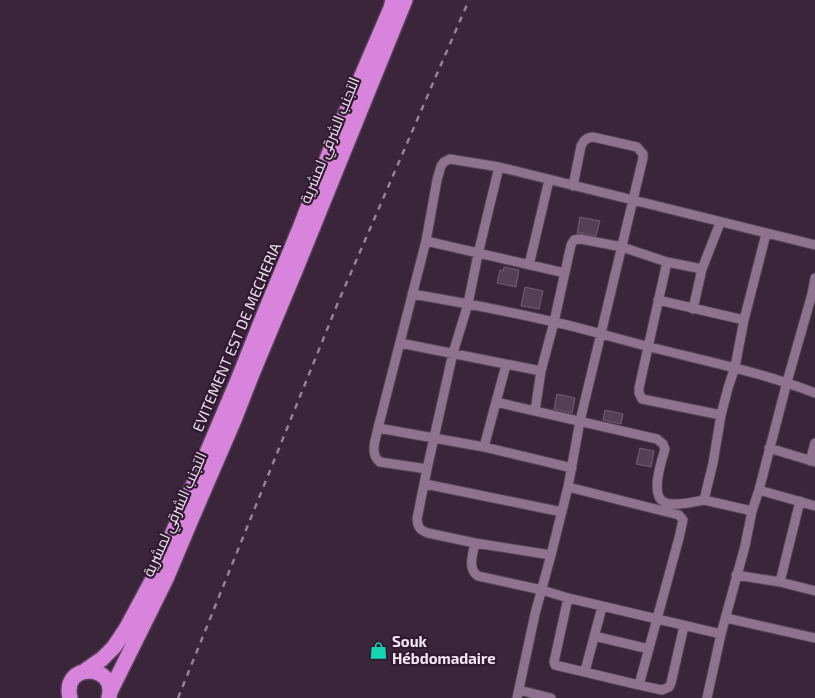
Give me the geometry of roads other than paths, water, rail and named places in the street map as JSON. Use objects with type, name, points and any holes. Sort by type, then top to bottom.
[{"type":"highway","name":"EVITEMENT EST DE MECHERIA","points":[[68,693],[73,678],[102,659],[114,647],[154,577],[238,380],[393,0]]},
{"type":"highway","name":"التجنب الشرقي لمشرية","points":[[109,695],[166,579],[234,420],[402,7]]},
{"type":"highway","points":[[86,670],[93,670],[106,678],[109,685],[109,695]]},
{"type":"street","points":[[551,698],[518,694],[568,486],[580,421],[643,158],[640,150],[637,147],[597,138],[586,139],[581,146],[573,186]]},
{"type":"street","points":[[427,469],[385,463],[376,459],[374,450],[426,241],[437,180],[444,162],[455,160],[499,167],[815,245]]},
{"type":"street","points":[[499,167],[468,304],[453,353],[434,437],[418,519],[419,528],[428,533],[475,543],[551,555]]},
{"type":"street","points":[[529,265],[549,180]]},
{"type":"street","points":[[694,309],[702,269],[720,223]]},
{"type":"street","points":[[704,500],[721,416],[735,367],[744,320],[766,234]]},
{"type":"street","points":[[535,411],[541,372],[571,245],[574,240],[580,239],[622,247],[667,262],[702,269]]},
{"type":"street","points":[[426,241],[565,273]]},
{"type":"street","points":[[667,262],[639,394],[642,399],[721,416]]},
{"type":"street","points":[[707,698],[752,511],[787,382],[814,295],[815,278]]},
{"type":"street","points":[[412,294],[554,322],[735,367],[815,392]]},
{"type":"street","points":[[658,300],[744,320]]},
{"type":"street","points":[[400,342],[541,372]]},
{"type":"street","points":[[484,447],[506,365]]},
{"type":"street","points":[[496,402],[660,441],[664,446],[664,450],[656,492],[663,502],[683,504],[704,500],[752,511]]},
{"type":"street","points":[[378,428],[484,447],[572,468]]},
{"type":"street","points":[[769,448],[813,462],[815,443]]},
{"type":"street","points":[[425,484],[562,512]]},
{"type":"street","points":[[568,486],[679,515],[683,520],[640,684]]},
{"type":"street","points":[[759,490],[815,506]]},
{"type":"street","points":[[780,582],[800,501]]},
{"type":"street","points":[[475,543],[472,565],[475,575],[721,634]]},
{"type":"street","points":[[736,575],[780,582],[815,591]]},
{"type":"street","points":[[568,598],[555,665],[662,690],[669,687],[671,683],[684,626]]},
{"type":"street","points":[[585,671],[602,607]]},
{"type":"street","points":[[726,618],[815,638]]},
{"type":"street","points":[[594,636],[649,649]]},
{"type":"railway","points":[[178,698],[337,305],[469,0]]},
{"type":"place","name":"Souk Hébdomadaire","points":[[378,650]]}]
